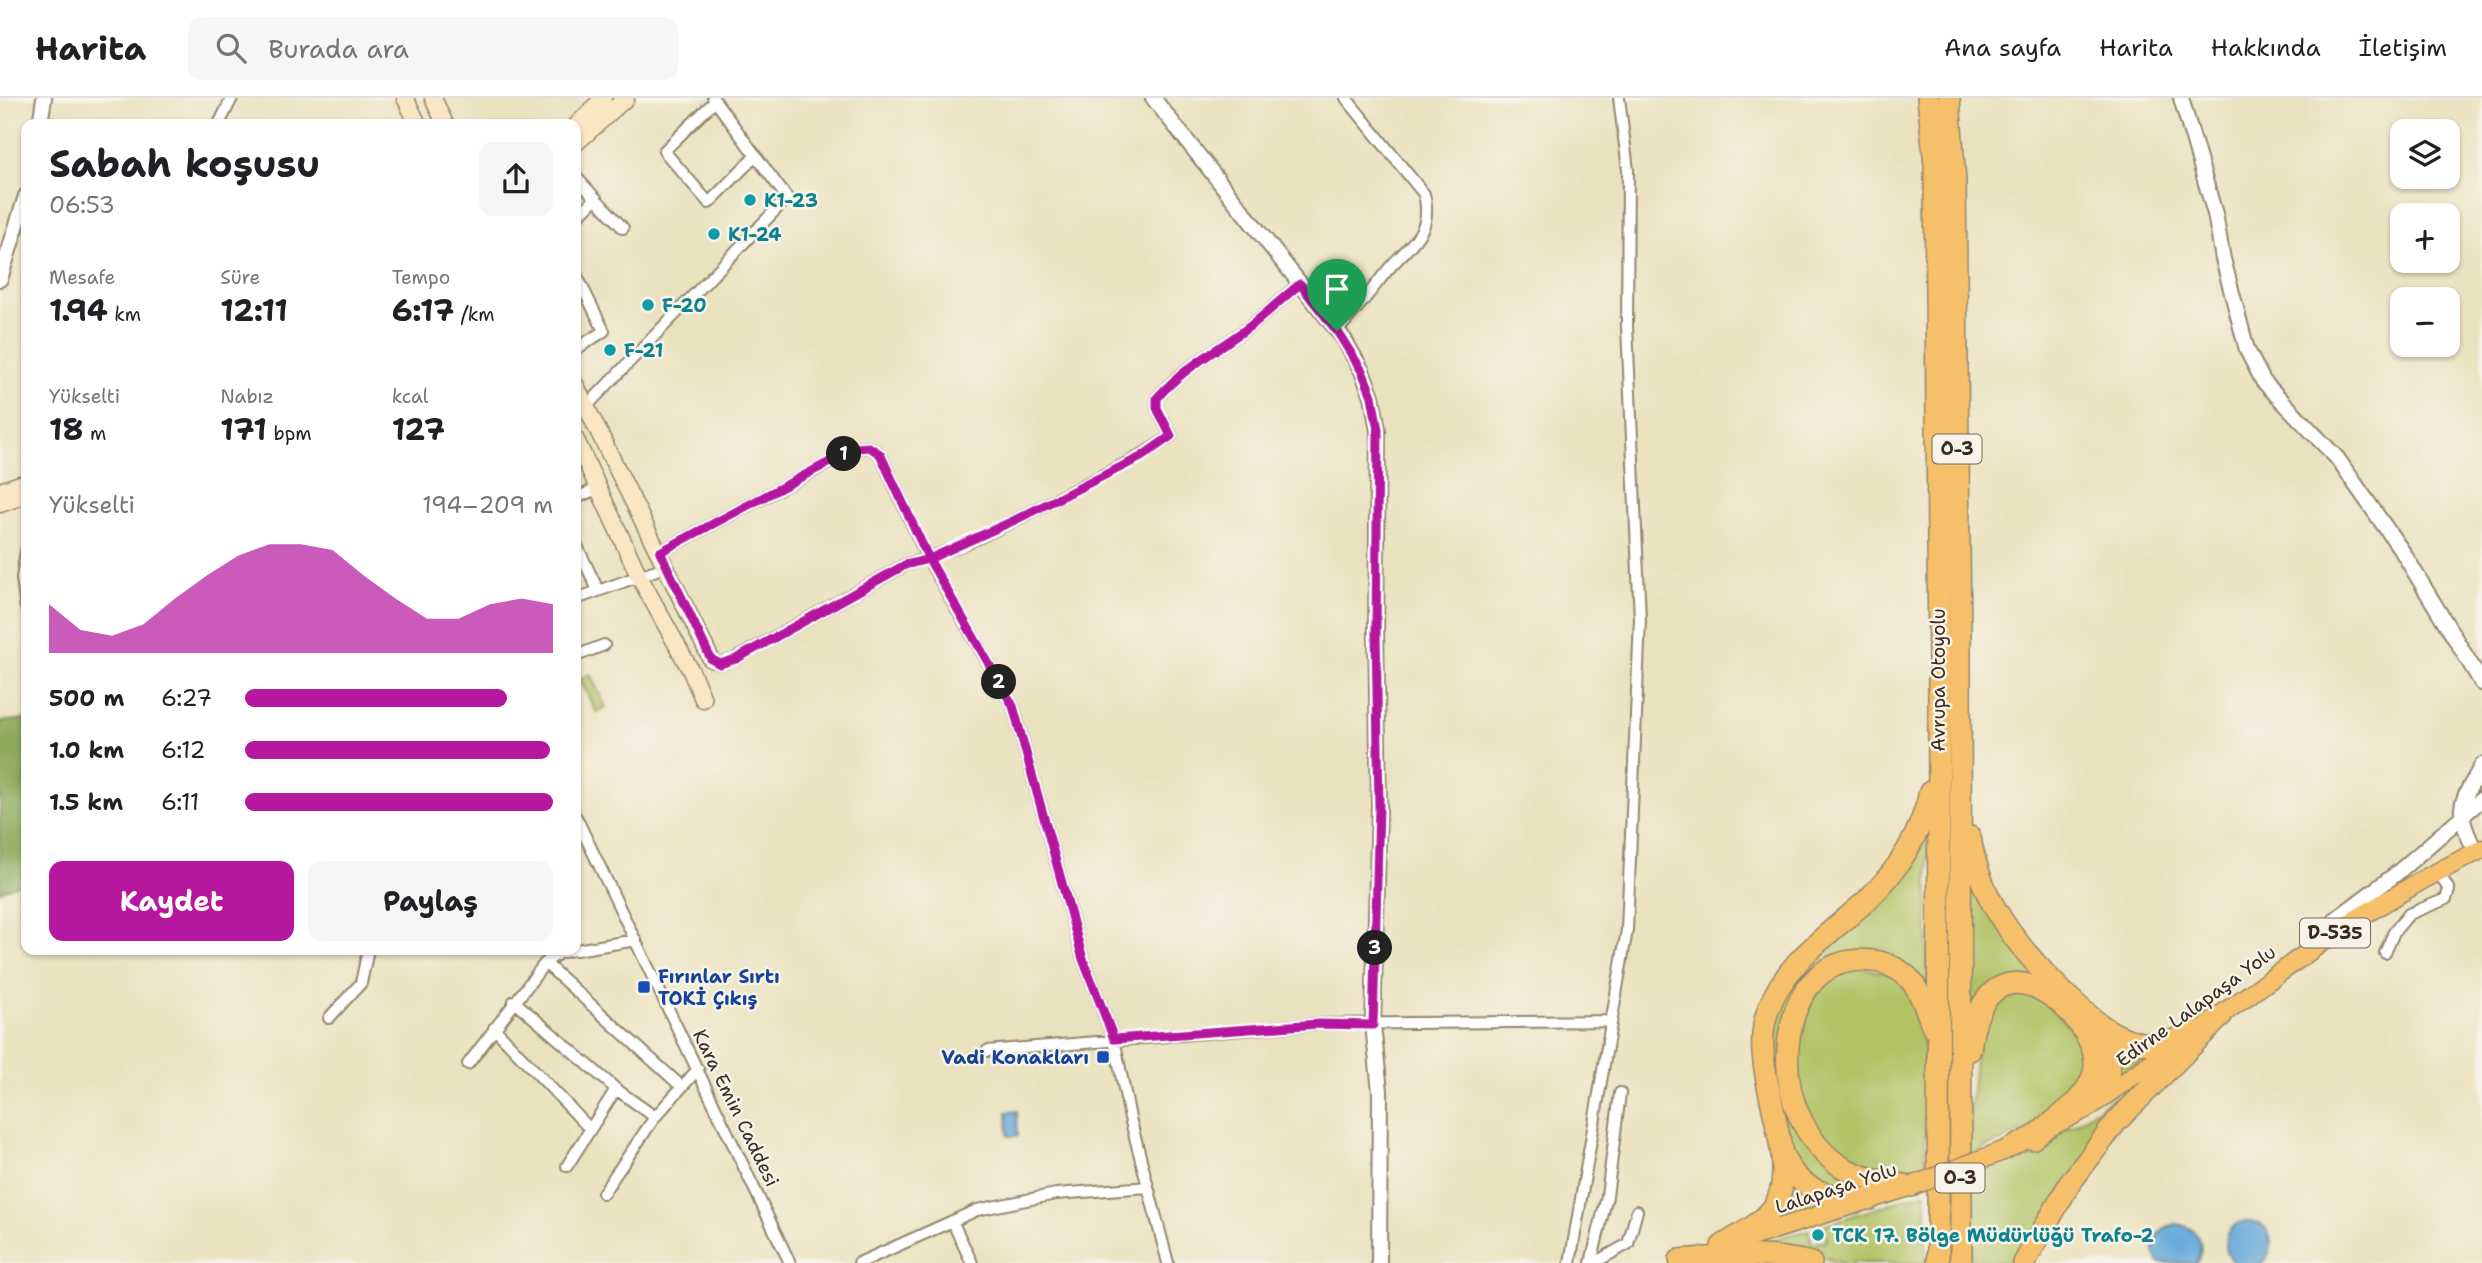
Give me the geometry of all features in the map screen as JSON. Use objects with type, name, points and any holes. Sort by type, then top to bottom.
[{"type":"highway","name":"Avrupa Otoyolu","points":[[1928,98],[1935,165],[1938,1263]]},
{"type":"highway","name":"Avrupa Otoyolu","points":[[1949,98],[1955,182],[1961,801],[1961,1263]]},
{"type":"highway","points":[[1723,1246],[1762,1219],[1775,1204],[1782,1177],[1780,1146],[1761,1052],[1768,1010],[1778,988],[1800,959],[1867,900],[1894,870],[1911,845],[1926,810],[1938,752]]},
{"type":"highway","points":[[1961,801],[1978,874],[1995,910],[2036,966],[2094,1020],[2125,1039],[2150,1044],[2173,1040],[2196,1030]]},
{"type":"highway","points":[[1912,1186],[1861,1178],[1823,1153],[1805,1128],[1790,1093],[1786,1049],[1794,1016],[1815,980],[1840,963],[1863,960],[1891,966],[1912,981],[1937,1038]]},
{"type":"highway","points":[[1959,1093],[1967,1067],[1973,1028],[1985,998],[2006,984],[2023,983],[2039,988],[2086,1032],[2093,1045],[2095,1063],[2093,1075],[2079,1098],[2032,1139]]},
{"type":"highway","points":[[2024,1263],[2070,1183],[2117,1121],[2221,1016]]},
{"type":"highway","points":[[2089,1107],[2107,1079],[2111,1058],[2106,1039],[2094,1020]]},
{"type":"highway","points":[[1780,1146],[1786,1161],[1807,1187],[1824,1194],[1870,1199]]},
{"type":"highway","points":[[1675,1261],[1748,1254],[1811,1263]]},
{"type":"main road","points":[[405,98],[413,119]]},
{"type":"main road","points":[[433,98],[443,119]]},
{"type":"main road","points":[[581,121],[603,98]]},
{"type":"main road","points":[[581,138],[626,98]]},
{"type":"main road","points":[[581,396],[664,559],[711,659]]},
{"type":"main road","points":[[581,450],[639,576],[691,671],[703,699]]},
{"type":"main road","points":[[0,491],[21,484]]},
{"type":"main road","points":[[0,504],[21,497]]},
{"type":"main road","name":"Edirne Lalapaşa Yolu","points":[[2003,1151],[2032,1139],[2089,1107],[2343,927],[2438,872],[2478,845]]},
{"type":"main road","name":"D-535","points":[[2196,1030],[2336,919],[2478,845]]},
{"type":"main road","name":"Lalapaşa Yolu","points":[[1675,1261],[1912,1186],[2003,1151]]},
{"type":"street","points":[[41,119],[44,98]]},
{"type":"street","points":[[222,119],[232,98]]},
{"type":"street","points":[[1337,331],[1409,250],[1423,229],[1428,211],[1424,194],[1346,98]]},
{"type":"street","points":[[1570,1263],[1626,930],[1640,619],[1627,326],[1628,170],[1619,98]]},
{"type":"street","points":[[2180,98],[2215,214],[2223,259],[2247,350],[2263,381],[2337,458],[2402,551],[2482,683]]},
{"type":"street","points":[[586,407],[787,198],[756,155],[714,99],[664,151],[709,203],[756,155]]},
{"type":"street","points":[[1156,99],[1337,331],[1362,371],[1372,396],[1378,430],[1376,632],[1379,807],[1373,1025],[1380,1091],[1379,1263]]},
{"type":"street","points":[[581,182],[623,228]]},
{"type":"street","points":[[581,213],[596,198]]},
{"type":"street","points":[[0,279],[21,212]]},
{"type":"street","points":[[581,284],[604,331],[581,346]]},
{"type":"street","points":[[711,659],[720,664],[736,659],[905,565],[929,559],[1015,520],[1141,457],[1171,436],[1157,408],[1157,398],[1172,380],[1214,348],[1252,325],[1300,284]]},
{"type":"street","points":[[581,597],[639,576],[856,448],[869,447],[880,454],[929,559],[1013,706],[1083,959],[1114,1039],[1168,1263]]},
{"type":"street","points":[[581,496],[599,488]]},
{"type":"street","points":[[581,554],[598,590]]},
{"type":"street","points":[[581,654],[604,646]]},
{"type":"street","points":[[2478,845],[2460,818],[2461,805],[2482,765]]},
{"type":"street","points":[[2336,919],[2396,874],[2482,799]]},
{"type":"street","name":"Kara Emin Caddesi","points":[[581,836],[636,940],[790,1263]]},
{"type":"street","points":[[2385,953],[2394,932],[2409,914],[2446,899],[2449,890],[2438,872]]},
{"type":"street","points":[[581,949],[636,940]]},
{"type":"street","points":[[329,1018],[361,983],[367,955]]},
{"type":"street","points":[[468,1064],[545,963],[556,955]]},
{"type":"street","points":[[545,963],[682,1087]]},
{"type":"street","points":[[514,1002],[616,1089],[655,1117]]},
{"type":"street","points":[[987,1051],[1318,1024],[1610,1021]]},
{"type":"street","points":[[494,1028],[590,1129]]},
{"type":"street","points":[[603,1193],[655,1117],[698,1069]]},
{"type":"street","points":[[567,1166],[616,1089]]},
{"type":"street","points":[[1592,1263],[1607,1196],[1620,1093]]},
{"type":"street","points":[[859,1263],[977,1210],[1010,1201],[1148,1187]]},
{"type":"street","points":[[1592,1263],[1628,1244],[1637,1211]]},
{"type":"street","points":[[951,1221],[972,1263]]},
{"type":"green space","points":[[590,674],[606,707],[596,712],[581,678]]},
{"type":"green space","points":[[21,720],[21,883],[0,891],[0,722]]},
{"type":"green space","points":[[1920,840],[1928,843],[1928,997],[1877,953],[1800,989],[1788,1107],[1866,1184],[1867,1191],[1820,1187],[1790,1158],[1767,1064],[1776,1000]]},
{"type":"green space","points":[[1968,868],[2044,981],[2025,978],[1969,1022]]},
{"type":"green space","points":[[1859,967],[1898,976],[1917,1009],[1924,1050],[1926,1170],[1909,1177],[1872,1175],[1832,1149],[1819,1136],[1798,1087],[1797,1050],[1811,1002],[1827,980]]},
{"type":"green space","points":[[2013,988],[2045,1002],[2086,1044],[2084,1081],[2031,1129],[1969,1154],[1969,1120],[1979,1021]]},
{"type":"green space","points":[[2122,1043],[2156,1051],[2112,1082],[2115,1047]]},
{"type":"green space","points":[[2144,1077],[2148,1081],[2017,1263],[1972,1263],[1971,1177],[2075,1124]]},
{"type":"green space","points":[[1787,1180],[1834,1202],[1766,1224]]},
{"type":"green space","points":[[1926,1192],[1926,1263],[1840,1263],[1803,1251],[1744,1247],[1809,1230],[1812,1244],[1827,1240],[1824,1225]]},
{"type":"water","points":[[1017,1111],[1018,1136],[1008,1136],[1007,1112]]},
{"type":"water","points":[[2239,1223],[2257,1223],[2269,1235],[2269,1253],[2258,1264],[2238,1264],[2227,1253],[2227,1235]]},
{"type":"water","points":[[2177,1224],[2190,1229],[2198,1238],[2200,1250],[2196,1263],[2159,1263],[2154,1250],[2156,1238],[2164,1229]]},
{"type":"place","name":"K1-23","points":[[750,200]]},
{"type":"place","name":"K1-24","points":[[714,234]]},
{"type":"place","name":"F-20","points":[[648,305]]},
{"type":"place","name":"F-21","points":[[610,350]]},
{"type":"place","name":"Fırınlar Sırtı TOKİ Çıkış","points":[[644,987]]},
{"type":"place","name":"Vadi Konakları","points":[[1103,1057]]},
{"type":"place","name":"TCK 17. Bölge Müdürlüğü Trafo-2","points":[[1818,1235]]},
{"type":"route","points":[[1337,331],[1300,284],[1252,325],[1214,348],[1172,380],[1157,398],[1157,408],[1171,436],[1141,457],[1015,520],[929,559],[880,454],[869,447],[856,448],[660,552],[711,659],[720,664],[736,659],[905,565],[929,559],[1013,706],[1041,796],[1083,959],[1114,1039],[1159,1038],[1318,1024],[1373,1025],[1379,807],[1376,772],[1378,430],[1372,396],[1362,371],[1337,331]]}]
